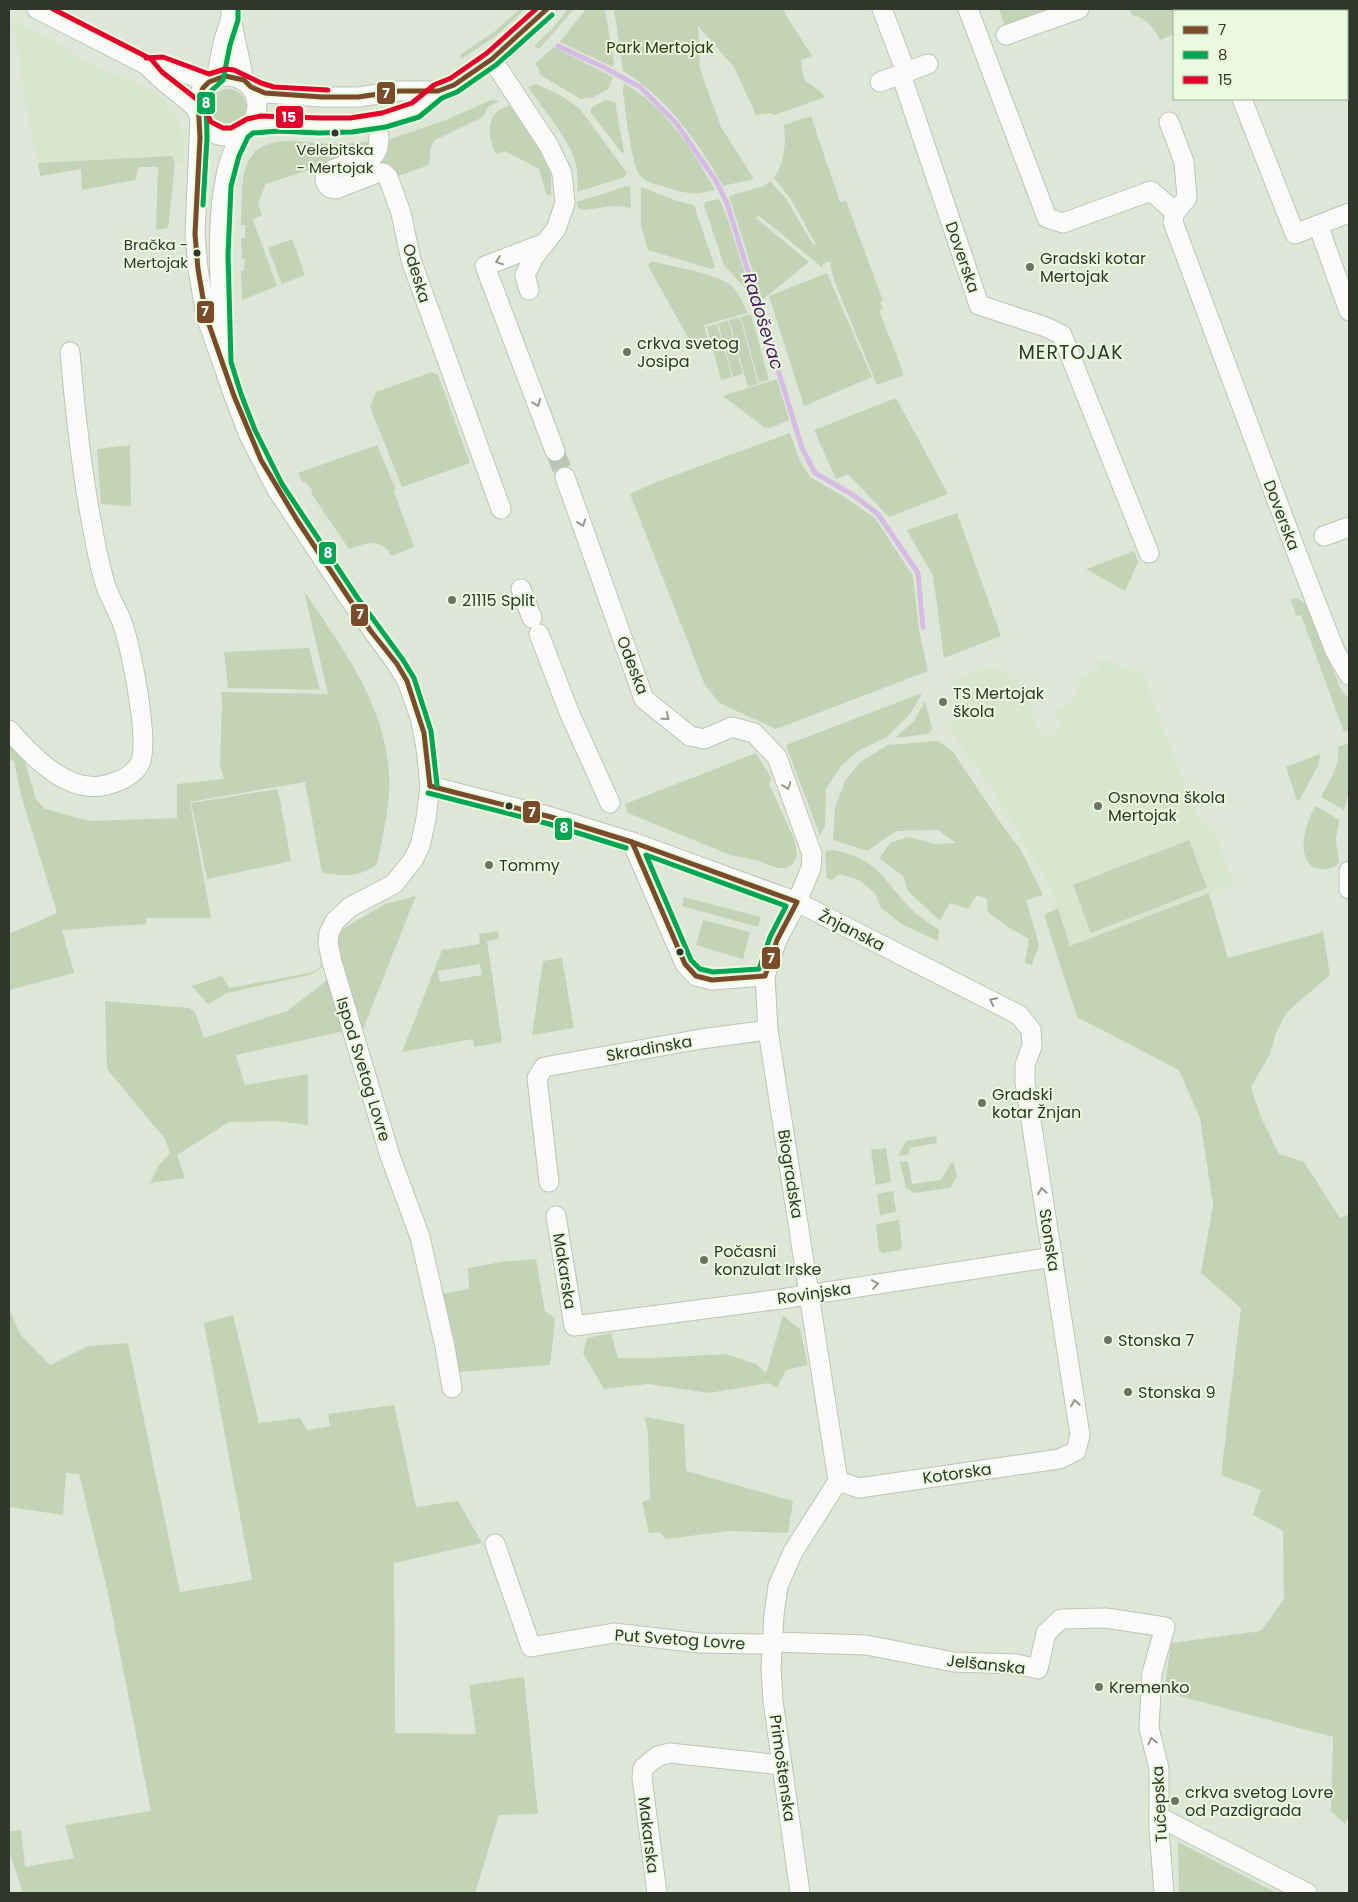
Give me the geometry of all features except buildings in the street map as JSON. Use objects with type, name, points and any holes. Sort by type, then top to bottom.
[{"type":"street","points":[[37,9],[147,65],[157,77],[185,98],[199,114],[205,127],[218,134],[233,136],[246,129],[278,123],[320,126],[351,125],[384,120],[416,110],[438,92],[454,85],[492,60],[547,9]]},
{"type":"street","name":"Doverska","points":[[882,9],[979,304],[1046,327],[1062,335],[1149,553]]},
{"type":"street","points":[[968,9],[1047,218],[1063,223],[1151,191],[1174,212],[1187,198],[1184,162],[1169,122]]},
{"type":"street","points":[[1006,36],[1079,9]]},
{"type":"street","points":[[224,363],[206,316],[198,269],[195,234],[200,94],[212,80],[231,13]]},
{"type":"street","points":[[224,363],[220,255],[222,212],[227,170],[232,153],[246,129],[256,117],[258,107],[256,96],[247,84],[231,13]]},
{"type":"street","points":[[492,60],[550,146],[562,173],[565,203],[556,229],[534,257],[526,275],[530,290]]},
{"type":"street","points":[[147,65],[161,64],[212,80],[225,76],[235,77],[265,93],[322,98],[358,98],[398,91],[438,92]]},
{"type":"street","points":[[880,82],[928,64]]},
{"type":"street","points":[[1242,100],[1294,234],[1349,213]]},
{"type":"street","name":"Odeska","points":[[379,136],[378,149],[370,159],[330,171],[326,177],[326,183],[330,188],[336,189],[377,173],[382,173],[388,177],[401,213],[411,260],[501,509]]},
{"type":"street","name":"Doverska","points":[[1174,212],[1173,222],[1224,363],[1335,651],[1349,675]]},
{"type":"street","points":[[1318,225],[1349,311]]},
{"type":"street","points":[[545,243],[485,266],[555,451]]},
{"type":"street","points":[[9,730],[48,769],[77,784],[97,787],[118,782],[132,772],[140,763],[142,734],[133,666],[123,624],[105,582],[92,524],[81,454],[70,352]]},
{"type":"street","name":"Ispod Svetog Lovre","points":[[224,363],[248,433],[276,488],[351,601],[397,664],[407,681],[424,733],[430,786],[420,846],[413,860],[394,884],[350,907],[335,921],[329,933],[328,943],[390,1156],[420,1237],[445,1347],[452,1388]]},
{"type":"street","name":"Odeska","points":[[565,477],[644,699],[690,736],[704,739],[732,727],[754,733],[777,757],[812,854],[811,868],[797,902]]},
{"type":"street","name":"Doverska","points":[[1324,536],[1349,527]]},
{"type":"street","points":[[521,590],[569,712],[610,803]]},
{"type":"street","name":"Žnjanska","points":[[430,786],[551,817],[632,842],[797,902],[1019,1015],[1031,1030]]},
{"type":"street","points":[[632,842],[685,964],[696,976],[712,980],[765,976]]},
{"type":"street","points":[[1349,871],[1349,889]]},
{"type":"street","name":"Biogradska","points":[[797,902],[777,940],[765,976],[768,1030],[838,1481]]},
{"type":"street","name":"Skradinska","points":[[549,1182],[537,1078],[544,1067],[701,1039],[768,1030]]},
{"type":"street","name":"Stonska","points":[[1031,1030],[1032,1046],[1025,1064],[1025,1082],[1080,1435],[1076,1451]]},
{"type":"street","name":"Makarska","points":[[556,1216],[574,1326]]},
{"type":"street","name":"Rovinjska","points":[[574,1326],[810,1294],[1053,1257]]},
{"type":"street","name":"Kotorska","points":[[838,1481],[859,1488],[1059,1459],[1076,1451]]},
{"type":"street","points":[[773,1642],[778,1586],[792,1552],[838,1481]]},
{"type":"street","name":"Put Svetog Lovre","points":[[495,1544],[531,1647],[614,1633],[700,1643],[761,1644],[773,1642]]},
{"type":"street","name":"Jelšanska","points":[[773,1642],[866,1645],[954,1662],[1016,1664],[1038,1669],[1046,1633],[1061,1619],[1106,1618],[1165,1627]]},
{"type":"street","name":"Tučepska","points":[[1164,1893],[1159,1817],[1159,1769],[1149,1728],[1152,1673],[1165,1627]]},
{"type":"street","name":"Primoštenska","points":[[773,1642],[771,1667],[781,1765],[800,1893]]},
{"type":"street","name":"Makarska","points":[[657,1893],[642,1778],[643,1768],[658,1756],[670,1752],[781,1765]]},
{"type":"street","points":[[1159,1817],[1308,1893]]},
{"type":"shaded area","points":[[13,19],[55,42],[87,63],[143,86],[162,97],[181,129],[184,149],[182,165],[175,163],[172,156],[38,163],[25,99]]},
{"type":"shaded area","name":"Osnovna škola Mertojak","points":[[1109,658],[1112,664],[1142,673],[1200,824],[1212,829],[1234,884],[1070,946],[1050,886],[991,787],[945,723],[963,719],[950,682],[991,667],[1022,683],[1042,739],[1056,733],[1060,725],[1054,710],[1072,704],[1081,684],[1078,678],[1100,670],[1097,662]]},
{"type":"green space","points":[[520,9],[525,9],[496,36],[461,59],[461,54],[494,32]]},
{"type":"green space","points":[[568,9],[574,9],[540,48],[534,46],[553,28]]},
{"type":"green space","points":[[586,9],[605,9],[614,63],[613,67],[560,42]]},
{"type":"green space","name":"Park Mertojak","points":[[614,9],[783,9],[812,56],[801,60],[804,80],[820,91],[825,97],[775,115],[770,113],[756,115],[734,67],[698,26],[700,69],[721,127],[754,179],[723,186],[692,137],[667,107],[653,93],[623,71]]},
{"type":"green space","points":[[999,9],[1072,9],[1007,33]]},
{"type":"green space","points":[[1130,9],[1184,10],[1173,10],[1173,34],[1160,40],[1149,24],[1141,18],[1132,15]]},
{"type":"green space","points":[[554,47],[613,77],[608,89],[592,98],[581,99],[540,75],[539,69],[535,64]]},
{"type":"green space","points":[[624,83],[639,93],[665,116],[687,144],[715,190],[702,193],[678,191],[652,183],[641,177],[637,171],[631,149],[623,90]]},
{"type":"green space","points":[[536,84],[562,96],[580,109],[627,173],[625,177],[577,192],[575,160],[560,132],[528,87]]},
{"type":"green space","points":[[228,89],[240,95],[246,107],[240,119],[228,125],[216,119],[210,107],[216,95]]},
{"type":"green space","points":[[491,100],[499,101],[488,107],[483,117],[435,140],[431,146],[429,165],[398,176],[392,166],[379,163],[385,156],[385,141],[446,120]]},
{"type":"green space","points":[[605,100],[615,102],[624,152],[622,153],[591,113],[591,108]]},
{"type":"green space","points":[[510,106],[542,152],[551,175],[551,195],[546,194],[539,169],[505,151],[496,154],[490,132],[492,118],[502,108]]},
{"type":"green space","points":[[811,116],[840,202],[846,201],[883,301],[880,301],[883,308],[879,310],[904,375],[877,385],[833,278],[830,261],[823,264],[823,268],[758,215],[756,218],[809,262],[762,300],[729,196],[764,186],[770,181],[787,200],[813,245],[816,244],[790,198],[774,178],[778,172],[784,152],[784,125]]},
{"type":"green space","points":[[295,141],[330,144],[372,141],[369,152],[334,160],[266,184],[258,203],[262,215],[253,220],[277,286],[242,300],[241,271],[244,271],[245,259],[242,259],[241,238],[245,238],[245,225],[241,225],[242,186],[247,164],[253,154],[261,147],[272,143]]},
{"type":"green space","points":[[172,156],[175,163],[168,228],[156,230],[158,167],[139,167],[135,180],[82,190],[81,169],[40,176],[38,163]]},
{"type":"green space","points":[[627,186],[630,187],[631,208],[614,206],[583,210],[577,207],[577,202]]},
{"type":"green space","points":[[641,187],[677,201],[694,205],[715,267],[712,269],[648,250],[641,226]]},
{"type":"green space","points":[[719,199],[727,217],[752,296],[724,265],[704,205],[705,202]]},
{"type":"green space","points":[[292,239],[305,275],[282,284],[268,248]]},
{"type":"green space","points":[[650,262],[713,276],[729,284],[740,297],[748,313],[704,325],[708,341],[693,346],[648,266]]},
{"type":"green space","points":[[827,273],[872,377],[804,406],[769,296]]},
{"type":"green space","points":[[751,314],[769,380],[759,383],[741,317]]},
{"type":"green space","points":[[740,317],[758,384],[748,387],[729,320]]},
{"type":"green space","points":[[728,321],[743,374],[733,377],[718,323]]},
{"type":"green space","points":[[717,324],[732,377],[721,380],[707,327]]},
{"type":"green space","points":[[432,372],[438,375],[470,463],[402,487],[370,407],[376,392]]},
{"type":"green space","points":[[777,379],[789,420],[770,428],[764,427],[723,396]]},
{"type":"green space","points":[[896,398],[948,494],[889,517],[848,474],[836,479],[814,430]]},
{"type":"green space","points":[[790,433],[800,461],[810,477],[843,496],[875,518],[913,576],[919,630],[928,671],[776,729],[719,703],[704,683],[630,494],[654,483]]},
{"type":"green space","points":[[130,445],[131,506],[101,504],[97,449]]},
{"type":"green space","points":[[377,445],[396,490],[394,491],[414,547],[392,556],[382,546],[373,543],[349,549],[311,493],[313,492],[306,482],[303,483],[298,473]]},
{"type":"green space","points":[[957,513],[1001,636],[944,658],[933,576],[907,530]]},
{"type":"green space","points":[[1134,551],[1138,562],[1125,591],[1086,569]]},
{"type":"green space","points":[[304,591],[359,677],[379,723],[386,748],[389,796],[377,864],[364,872],[351,875],[322,873],[305,782],[190,802],[211,918],[147,918],[146,924],[62,930],[74,973],[9,990],[9,934],[57,913],[21,795],[14,761],[9,760],[9,743],[24,759],[36,799],[45,809],[89,821],[177,818],[177,784],[224,779],[220,765],[221,692],[328,694]]},
{"type":"green space","points":[[1297,598],[1305,603],[1312,616],[1341,690],[1349,699],[1349,730],[1344,732],[1301,615],[1297,616],[1290,599]]},
{"type":"green space","points":[[309,648],[320,690],[228,688],[224,652]]},
{"type":"green space","points":[[922,693],[910,714],[887,737],[858,751],[841,766],[826,789],[825,826],[820,836],[786,745]]},
{"type":"green space","points":[[925,701],[932,728],[928,734],[895,738],[914,721]]},
{"type":"green space","points":[[938,741],[953,752],[1022,852],[1043,895],[1026,900],[1039,945],[1032,965],[1025,963],[1029,939],[1008,927],[988,912],[987,899],[977,895],[968,909],[950,903],[940,921],[908,891],[903,876],[879,858],[891,842],[909,837],[935,844],[956,843],[938,830],[896,831],[867,851],[833,840],[835,808],[845,781],[860,762],[888,745]]},
{"type":"green space","points":[[1349,743],[1349,792],[1344,810],[1321,797],[1336,766],[1338,747]]},
{"type":"green space","points":[[756,753],[772,779],[769,784],[795,841],[797,855],[793,864],[785,868],[777,868],[756,860],[730,855],[628,813],[625,804]]},
{"type":"green space","points":[[1320,754],[1319,764],[1300,799],[1297,801],[1286,767]]},
{"type":"green space","points":[[278,789],[291,861],[207,879],[191,803]]},
{"type":"green space","points":[[1316,806],[1339,820],[1336,839],[1339,863],[1328,869],[1312,866],[1304,852],[1305,832]]},
{"type":"green space","points":[[1189,840],[1207,888],[1091,933],[1073,885]]},
{"type":"green space","points":[[833,850],[861,859],[870,865],[911,909],[939,930],[938,941],[903,925],[881,908],[875,893],[859,880],[840,874],[831,880],[827,878],[825,854],[826,851]]},
{"type":"green space","points":[[1209,893],[1228,958],[1323,932],[1330,975],[1286,1013],[1276,1033],[1270,1054],[1251,1087],[1261,1117],[1279,1154],[1304,1162],[1340,1218],[1349,1214],[1349,1815],[1345,1824],[1331,1811],[1333,1737],[1164,1692],[1171,1643],[1261,1631],[1284,1599],[1283,1531],[1253,1515],[1261,1490],[1221,1475],[1241,1308],[1201,1273],[1213,1205],[1200,1118],[1179,1070],[1077,1017],[1044,915],[1058,908],[1070,946]]},
{"type":"green space","points":[[416,896],[361,1034],[334,938],[344,928],[385,904]]},
{"type":"green space","points":[[684,897],[761,917],[758,927],[682,906]]},
{"type":"green space","points":[[703,920],[750,932],[743,959],[696,945]]},
{"type":"green space","points":[[498,931],[499,939],[487,941],[502,1042],[474,1047],[473,1039],[402,1052],[442,950],[480,944],[479,934]],"holes":[[[480,964],[482,975],[440,982],[438,971]]]},
{"type":"green space","points":[[320,945],[325,947],[323,966],[313,974],[227,993],[208,1004],[192,986],[222,976],[229,988],[314,972],[321,966]]},
{"type":"green space","points":[[562,958],[574,1028],[532,1035],[543,961]]},
{"type":"green space","points":[[329,979],[344,1031],[236,1055],[245,1085],[308,1074],[308,1125],[276,1121],[229,1122],[177,1155],[185,1178],[150,1183],[159,1165],[170,1153],[165,1139],[107,1069],[105,1001],[189,1008],[195,1012],[204,1038],[287,1011]]},
{"type":"green space","points":[[936,1136],[937,1143],[910,1148],[908,1155],[898,1156],[906,1141]]},
{"type":"green space","points":[[886,1148],[891,1182],[876,1185],[871,1150]]},
{"type":"green space","points":[[908,1161],[912,1184],[941,1180],[951,1163],[954,1163],[957,1176],[950,1188],[915,1193],[906,1188],[900,1162]]},
{"type":"green space","points":[[893,1191],[896,1212],[880,1215],[877,1194]]},
{"type":"green space","points":[[899,1220],[902,1247],[900,1250],[883,1253],[879,1251],[876,1224]]},
{"type":"green space","points":[[536,1259],[545,1311],[555,1318],[550,1365],[457,1372],[441,1294],[469,1289],[468,1268]]},
{"type":"green space","points":[[9,1309],[20,1334],[50,1365],[89,1346],[128,1343],[180,1592],[252,1580],[204,1323],[233,1315],[259,1423],[300,1418],[307,1430],[330,1426],[328,1414],[394,1405],[416,1507],[458,1501],[482,1543],[394,1563],[395,1733],[476,1734],[469,1685],[524,1677],[538,1814],[499,1815],[475,1893],[23,1893],[9,1851],[9,1831],[21,1830],[25,1867],[74,1858],[65,1825],[151,1811],[108,1593],[79,1474],[66,1473],[63,1515],[9,1507]]},
{"type":"green space","points":[[783,1316],[800,1329],[808,1365],[786,1370],[777,1388],[769,1383],[709,1393],[648,1384],[604,1389],[583,1353],[587,1338],[611,1333],[618,1358],[726,1354],[756,1364],[766,1373]]},
{"type":"green space","points":[[645,1417],[684,1424],[686,1471],[793,1501],[788,1533],[729,1531],[666,1539],[659,1532],[649,1533],[642,1502],[650,1499],[648,1432]]},
{"type":"green space","points":[[1178,1842],[1277,1893],[1179,1893]]},
{"type":"waterway","name":"Radoševac","points":[[558,46],[640,87],[676,123],[716,181],[727,203],[802,448],[815,473],[853,495],[878,514],[918,573],[923,627]]},
{"type":"tunnel","points":[[555,451],[565,477]]},
{"type":"transit line","name":"15","points":[[53,9],[151,59],[162,72],[203,104],[211,122],[223,128],[231,128],[247,119],[261,116],[350,118],[382,113],[412,103],[434,85],[451,78],[487,53],[536,9]]},
{"type":"transit line","name":"8","points":[[203,205],[207,138],[206,100],[209,93],[223,80],[230,45],[238,20],[238,9]]},
{"type":"transit line","name":"7","points":[[430,786],[424,733],[407,681],[397,664],[370,630],[297,520],[261,460],[234,396],[206,316],[198,269],[195,234],[200,138],[198,99],[203,88],[209,82],[225,76],[244,80],[251,87],[265,93],[322,97],[358,97],[399,91],[438,91],[454,85],[492,59],[547,9]]},
{"type":"transit line","name":"8","points":[[437,785],[431,731],[414,678],[357,597],[282,484],[255,430],[241,394],[231,362],[228,255],[231,186],[239,156],[248,137],[253,133],[278,131],[352,132],[386,127],[419,117],[442,98],[457,92],[496,65],[552,15]]},
{"type":"transit line","name":"15","points":[[146,58],[163,57],[209,74],[225,69],[234,70],[274,87],[328,90]]},
{"type":"transit line","name":"7","points":[[430,786],[551,817],[632,842]]},
{"type":"transit line","name":"8","points":[[428,793],[549,824],[626,848]]},
{"type":"transit line","name":"7","points":[[632,842],[797,902],[777,940],[765,976],[712,980],[696,976],[685,964],[632,842]]},
{"type":"transit line","name":"8","points":[[646,855],[786,906],[770,937],[759,969],[713,972],[700,969],[691,960],[646,855]]},
{"type":"place","name":"Velebitska - Mertojak","points":[[335,133]]},
{"type":"place","name":"Bračka - Mertojak","points":[[197,253]]},
{"type":"place","name":"Gradski kotar Mertojak","points":[[1030,267]]},
{"type":"place","name":"crkva svetog Josipa","points":[[627,352]]},
{"type":"place","name":"21115 Split","points":[[452,600]]},
{"type":"place","name":"TS Mertojak škola","points":[[943,702]]},
{"type":"place","name":"Osnovna škola Mertojak","points":[[1098,806]]},
{"type":"place","name":"Tommy","points":[[489,865]]},
{"type":"place","name":"Gradski kotar Žnjan","points":[[982,1103]]},
{"type":"place","name":"Počasni konzulat Irske","points":[[704,1260]]},
{"type":"place","name":"Stonska 7","points":[[1108,1340]]},
{"type":"place","name":"Stonska 9","points":[[1128,1392]]},
{"type":"place","name":"Kremenko","points":[[1099,1687]]},
{"type":"place","name":"crkva svetog Lovre od Pazdigrada","points":[[1175,1801]]},
{"type":"district","name":"MERTOJAK","points":[[1071,352]]}]
